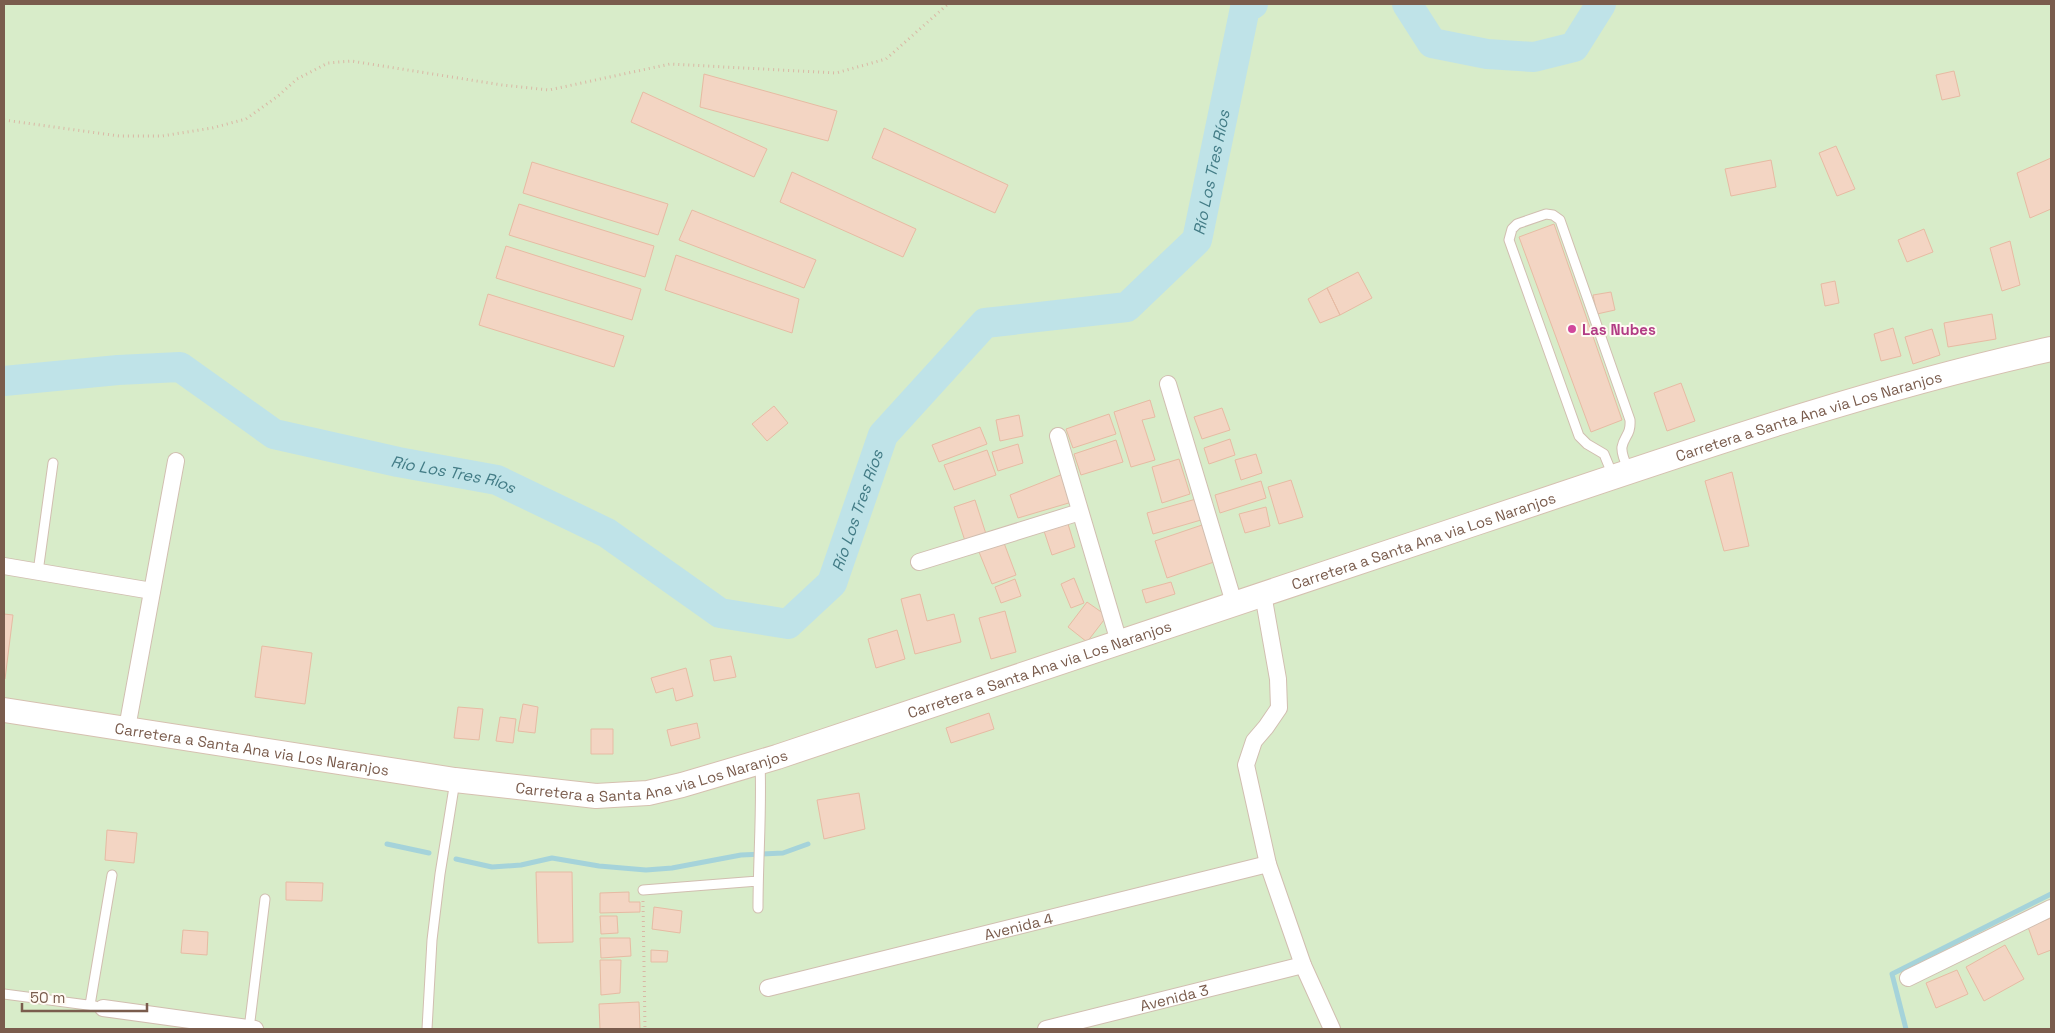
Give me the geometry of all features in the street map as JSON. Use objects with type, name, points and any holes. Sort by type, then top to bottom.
[{"type":"main road","name":"Carretera a Santa Ana via Los Naranjos","points":[[4,710],[455,780],[596,796],[648,793],[760,762],[1621,474],[1887,390],[2051,349]]},
{"type":"street","points":[[1168,384],[1234,604]]},
{"type":"street","points":[[1058,436],[1119,642]]},
{"type":"street","points":[[127,728],[176,461]]},
{"type":"street","points":[[919,562],[1080,512]]},
{"type":"street","points":[[4,566],[152,591]]},
{"type":"street","points":[[1263,594],[1278,679],[1279,708],[1254,741],[1246,765],[1268,864],[1303,965],[1332,1029]]},
{"type":"street","name":"Avenida 4","points":[[768,988],[1268,864]]},
{"type":"street","points":[[1908,978],[2051,908]]},
{"type":"street","name":"Avenida 3","points":[[1046,1029],[1303,965]]},
{"type":"street","points":[[96,1007],[251,1029]]},
{"type":"lane","points":[[1546,214],[1554,215],[1560,220],[1630,420],[1628,437],[1622,446],[1621,474],[1604,454],[1587,444],[1580,436],[1509,240],[1512,229],[1517,224],[1546,214]]},
{"type":"lane","points":[[38,572],[53,462]]},
{"type":"lane","points":[[758,908],[762,812],[760,762]]},
{"type":"lane","points":[[427,1029],[434,921],[455,780]]},
{"type":"lane","points":[[4,994],[96,1007],[112,875]]},
{"type":"lane","points":[[643,890],[758,882]]},
{"type":"lane","points":[[251,1029],[265,898]]},
{"type":"path","points":[[4,120],[119,136],[162,136],[212,128],[246,119],[278,96],[297,79],[320,67],[351,61],[502,85],[549,90],[670,64],[836,73],[886,59],[948,4]]},
{"type":"path","points":[[643,890],[645,1029]]},
{"type":"green space","points":[[4,4],[2051,4],[2051,1029],[4,1029]]},
{"type":"building","points":[[1954,71],[1960,96],[1942,100],[1936,75]]},
{"type":"building","points":[[704,74],[837,111],[828,141],[700,107]]},
{"type":"building","points":[[643,92],[767,149],[754,177],[631,122]]},
{"type":"building","points":[[884,128],[1008,185],[995,213],[872,158]]},
{"type":"building","points":[[1836,146],[1855,189],[1837,196],[1819,153]]},
{"type":"building","points":[[2051,158],[2051,209],[2030,218],[2017,173]]},
{"type":"building","points":[[1771,160],[1776,187],[1731,196],[1725,169]]},
{"type":"building","points":[[532,162],[668,204],[658,235],[523,193]]},
{"type":"building","points":[[792,172],[916,229],[903,257],[780,202]]},
{"type":"building","points":[[519,204],[654,246],[645,277],[509,235]]},
{"type":"building","points":[[692,210],[816,260],[804,288],[679,240]]},
{"type":"building","name":"Las Nubes","points":[[1554,224],[1622,420],[1591,432],[1519,237]]},
{"type":"building","points":[[1924,229],[1933,252],[1907,262],[1898,240]]},
{"type":"building","points":[[2010,241],[2020,285],[2002,291],[1990,248]]},
{"type":"building","points":[[506,246],[641,289],[632,320],[496,278]]},
{"type":"building","points":[[676,255],[799,299],[792,333],[665,290]]},
{"type":"building","points":[[1358,272],[1372,298],[1340,315],[1327,288]]},
{"type":"building","points":[[1835,281],[1839,303],[1825,306],[1821,284]]},
{"type":"building","points":[[1327,288],[1340,315],[1320,323],[1308,299]]},
{"type":"building","points":[[1611,292],[1615,310],[1597,314],[1593,295]]},
{"type":"building","points":[[488,294],[624,336],[614,367],[479,325]]},
{"type":"building","points":[[1992,314],[1996,339],[1948,347],[1944,323]]},
{"type":"building","points":[[1893,328],[1901,356],[1881,361],[1874,334]]},
{"type":"building","points":[[1932,329],[1940,355],[1913,364],[1905,337]]},
{"type":"building","points":[[1681,383],[1695,421],[1667,431],[1654,393]]},
{"type":"building","points":[[1150,400],[1155,417],[1142,420],[1155,460],[1131,467],[1114,412]]},
{"type":"building","points":[[774,406],[788,423],[767,441],[752,424]]},
{"type":"building","points":[[1222,408],[1230,430],[1202,439],[1194,417]]},
{"type":"building","points":[[1109,414],[1116,434],[1073,448],[1066,429]]},
{"type":"building","points":[[1019,415],[1023,436],[1000,441],[996,420]]},
{"type":"building","points":[[980,427],[987,444],[939,462],[932,445]]},
{"type":"building","points":[[1230,439],[1235,455],[1209,464],[1204,448]]},
{"type":"building","points":[[1116,440],[1123,462],[1081,475],[1074,454]]},
{"type":"building","points":[[1018,444],[1023,463],[998,471],[992,452]]},
{"type":"building","points":[[987,450],[996,475],[954,490],[944,465]]},
{"type":"building","points":[[1256,454],[1262,473],[1241,480],[1235,460]]},
{"type":"building","points":[[1179,459],[1190,494],[1162,503],[1152,467]]},
{"type":"building","points":[[1732,472],[1749,546],[1724,551],[1705,481]]},
{"type":"building","points":[[1063,474],[1072,502],[1018,518],[1010,495]]},
{"type":"building","points":[[1291,480],[1303,517],[1279,524],[1268,487]]},
{"type":"building","points":[[1261,481],[1266,498],[1220,513],[1215,495]]},
{"type":"building","points":[[1196,499],[1201,520],[1153,534],[1147,513]]},
{"type":"building","points":[[975,500],[986,534],[965,541],[954,507]]},
{"type":"building","points":[[1266,507],[1270,526],[1245,533],[1239,514]]},
{"type":"building","points":[[1068,524],[1075,547],[1052,555],[1044,531]]},
{"type":"building","points":[[1202,525],[1214,562],[1167,578],[1155,541]]},
{"type":"building","points":[[1004,543],[1016,575],[992,584],[979,552]]},
{"type":"building","points":[[1074,578],[1084,603],[1071,608],[1061,584]]},
{"type":"building","points":[[1015,579],[1021,596],[1001,603],[995,587]]},
{"type":"building","points":[[1171,582],[1175,594],[1146,603],[1142,590]]},
{"type":"building","points":[[920,594],[927,621],[954,614],[961,642],[915,654],[901,599]]},
{"type":"building","points":[[1087,602],[1107,616],[1087,642],[1068,627]]},
{"type":"building","points":[[1005,611],[1016,652],[991,659],[979,618]]},
{"type":"building","points":[[4,614],[13,615],[5,679],[4,679]]},
{"type":"building","points":[[897,630],[905,659],[876,668],[868,639]]},
{"type":"building","points":[[262,646],[312,653],[305,704],[255,697]]},
{"type":"building","points":[[731,656],[736,677],[714,681],[710,660]]},
{"type":"building","points":[[686,668],[693,696],[676,701],[673,688],[656,693],[651,678]]},
{"type":"building","points":[[523,704],[538,707],[535,733],[518,731]]},
{"type":"building","points":[[458,707],[483,709],[479,740],[454,738]]},
{"type":"building","points":[[989,713],[994,729],[951,743],[946,728]]},
{"type":"building","points":[[500,717],[516,719],[513,743],[496,741]]},
{"type":"building","points":[[697,723],[700,738],[671,746],[667,730]]},
{"type":"building","points":[[591,729],[613,729],[613,754],[591,754]]},
{"type":"building","points":[[859,793],[865,829],[824,839],[817,800]]},
{"type":"building","points":[[107,830],[137,833],[134,863],[105,860]]},
{"type":"building","points":[[536,872],[572,872],[573,942],[538,943]]},
{"type":"building","points":[[286,882],[323,883],[322,901],[286,900]]},
{"type":"building","points":[[629,892],[629,902],[640,902],[640,912],[600,913],[600,893]]},
{"type":"building","points":[[654,907],[682,911],[680,933],[652,929]]},
{"type":"building","points":[[600,916],[617,916],[618,933],[601,934]]},
{"type":"building","points":[[2051,918],[2051,950],[2038,955],[2028,927]]},
{"type":"building","points":[[183,930],[208,932],[207,955],[181,953]]},
{"type":"building","points":[[600,938],[630,938],[631,956],[601,958]]},
{"type":"building","points":[[2005,945],[2024,979],[1984,1001],[1966,967]]},
{"type":"building","points":[[651,950],[668,951],[667,962],[651,962]]},
{"type":"building","points":[[600,960],[621,960],[620,993],[601,995]]},
{"type":"building","points":[[1957,970],[1968,994],[1936,1008],[1926,983]]},
{"type":"building","points":[[639,1002],[640,1029],[600,1029],[599,1004]]},
{"type":"waterway","name":"Río Los Tres Ríos","points":[[4,381],[118,370],[180,367],[274,434],[398,462],[497,480],[607,533],[720,613],[788,624],[832,583],[883,435],[985,323],[1127,307],[1197,240],[1245,8],[1253,4]]},
{"type":"waterway","name":"Río Los Tres Ríos","points":[[1407,4],[1432,43],[1487,54],[1534,57],[1574,47],[1601,4]]},
{"type":"waterway","points":[[387,844],[429,853]]},
{"type":"waterway","points":[[456,859],[492,867],[521,865],[552,858],[599,866],[646,870],[672,868],[741,855],[783,853],[808,844]]},
{"type":"waterway","points":[[1906,1029],[1892,974],[2051,894]]},
{"type":"place","name":"Las Nubes","points":[[1572,329]]}]
